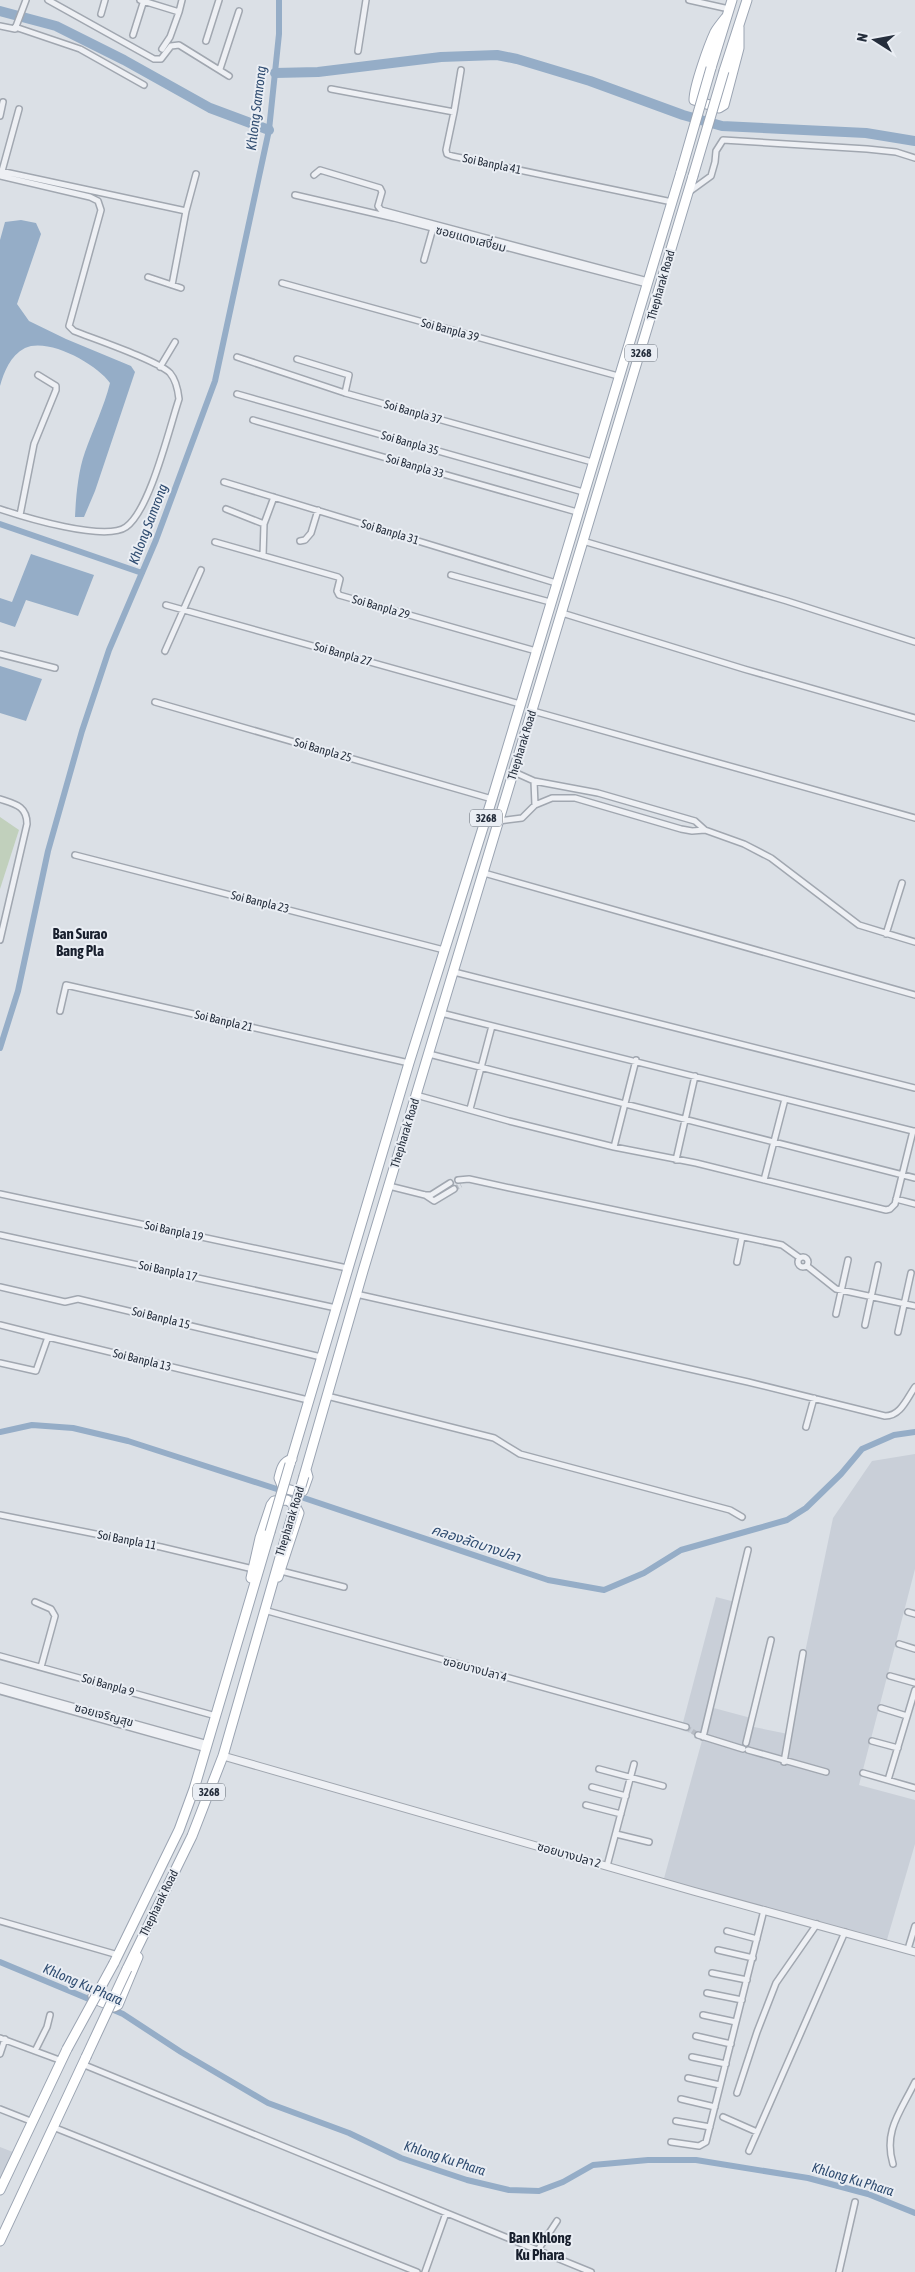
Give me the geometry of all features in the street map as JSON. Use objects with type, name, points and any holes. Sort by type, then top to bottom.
[{"type":"main road","name":"Thepharak Road","points":[[0,2241],[127,1969],[192,1836],[222,1756],[356,1294],[747,0]]},
{"type":"main road","points":[[729,8],[716,31],[704,63],[694,94],[694,100],[697,102],[722,108],[739,48],[738,26]]},
{"type":"main road","name":"Thepharak Road","points":[[0,2190],[67,2049],[116,1958],[179,1830],[208,1746],[347,1268],[492,799],[729,8]]},
{"type":"main road","points":[[528,676],[542,680]]},
{"type":"main road","points":[[291,1462],[283,1464],[280,1473],[280,1483],[283,1488],[298,1492],[303,1490],[308,1477],[305,1473]]},
{"type":"main road","points":[[248,1608],[253,1569],[271,1506],[278,1500],[287,1500],[295,1505],[299,1513],[281,1571],[264,1608]]},
{"type":"main road","points":[[116,1958],[111,1961],[93,1996],[114,2008],[118,2005],[138,1960],[138,1956],[134,1955]]},
{"type":"street","points":[[48,0],[154,59],[161,59],[175,44],[229,76]]},
{"type":"street","points":[[101,14],[105,0]]},
{"type":"street","points":[[133,35],[142,0],[179,12]]},
{"type":"street","points":[[162,49],[170,36],[182,0]]},
{"type":"street","points":[[206,40],[219,0]]},
{"type":"street","points":[[358,51],[366,0]]},
{"type":"street","points":[[689,0],[729,8]]},
{"type":"street","points":[[0,26],[13,30],[17,25],[25,2]]},
{"type":"street","points":[[220,69],[239,11]]},
{"type":"street","points":[[17,25],[80,49],[144,85]]},
{"type":"street","points":[[331,89],[454,112],[461,70]]},
{"type":"street","points":[[0,116],[4,102]]},
{"type":"street","points":[[1,173],[19,109]]},
{"type":"street","name":"Soi Banpla 41","points":[[454,112],[446,150],[447,154],[672,202]]},
{"type":"street","points":[[688,192],[711,176],[716,151],[723,140],[867,149],[896,152],[915,158]]},
{"type":"street","points":[[314,175],[320,170],[380,188],[382,192],[378,206],[381,210],[648,282]]},
{"type":"street","points":[[1,173],[186,211]]},
{"type":"street","points":[[0,509],[93,532],[116,531],[124,528],[132,522],[150,489],[179,398],[173,377],[160,367],[74,331],[69,326],[100,210],[98,201],[90,197],[1,173]]},
{"type":"street","points":[[172,285],[186,211],[196,174]]},
{"type":"street","name":"ซอยแดงเสงี่ยม","points":[[295,195],[648,282]]},
{"type":"street","points":[[424,260],[433,228]]},
{"type":"street","points":[[148,277],[181,288]]},
{"type":"street","name":"Soi Banpla 39","points":[[282,283],[618,376]]},
{"type":"street","points":[[160,367],[175,342]]},
{"type":"street","name":"Soi Banpla 37","points":[[237,357],[345,393],[592,462]]},
{"type":"street","points":[[297,359],[349,375],[345,393]]},
{"type":"street","points":[[20,515],[34,444],[56,390],[53,382],[38,375]]},
{"type":"street","name":"Soi Banpla 35","points":[[237,394],[583,492]]},
{"type":"street","name":"Soi Banpla 33","points":[[253,420],[577,512]]},
{"type":"street","name":"Soi Banpla 31","points":[[224,482],[556,583]]},
{"type":"street","points":[[263,556],[264,524],[274,497]]},
{"type":"street","points":[[226,509],[264,524]]},
{"type":"street","points":[[300,540],[305,540],[309,537],[318,510]]},
{"type":"street","points":[[583,541],[794,603],[915,642]]},
{"type":"street","name":"Soi Banpla 29","points":[[214,542],[338,576],[340,579],[337,591],[339,595],[536,650]]},
{"type":"street","points":[[165,651],[182,609],[201,570]]},
{"type":"street","points":[[451,575],[550,602]]},
{"type":"street","name":"Soi Banpla 27","points":[[166,605],[520,704]]},
{"type":"street","points":[[562,612],[744,669],[915,718]]},
{"type":"street","points":[[0,654],[55,668]]},
{"type":"street","name":"Soi Banpla 25","points":[[155,702],[492,799]]},
{"type":"street","points":[[533,711],[915,818]]},
{"type":"street","points":[[514,772],[534,781],[598,793],[695,821],[705,830],[744,844],[771,858],[859,925],[915,942]]},
{"type":"street","points":[[534,781],[535,805]]},
{"type":"street","points":[[551,785],[552,798]]},
{"type":"street","points":[[499,822],[522,818],[535,805],[552,798],[588,801],[681,829],[692,831],[705,830]]},
{"type":"street","points":[[0,799],[21,806],[27,815],[27,824],[0,940]]},
{"type":"street","name":"Soi Banpla 23","points":[[75,855],[444,950]]},
{"type":"street","points":[[484,873],[915,995]]},
{"type":"street","points":[[886,934],[902,883]]},
{"type":"street","points":[[454,972],[915,1088]]},
{"type":"street","name":"Soi Banpla 21","points":[[60,1012],[66,985],[409,1063]]},
{"type":"street","points":[[416,1095],[614,1147],[764,1180],[886,1210],[893,1207],[896,1199],[914,1131],[636,1060],[441,1013]]},
{"type":"street","points":[[470,1109],[492,1026]]},
{"type":"street","points":[[429,1054],[915,1178]]},
{"type":"street","points":[[614,1147],[636,1060]]},
{"type":"street","points":[[676,1160],[695,1076]]},
{"type":"street","points":[[764,1180],[785,1099]]},
{"type":"street","points":[[459,1182],[469,1180],[782,1245],[800,1258],[806,1258],[807,1266],[826,1282],[841,1291],[915,1306]]},
{"type":"street","points":[[389,1186],[431,1195],[450,1183]]},
{"type":"street","points":[[443,1188],[448,1194]]},
{"type":"street","points":[[425,1195],[434,1201],[454,1189]]},
{"type":"street","name":"Soi Banpla 19","points":[[0,1194],[347,1268]]},
{"type":"street","points":[[896,1199],[915,1204]]},
{"type":"street","name":"Soi Banpla 17","points":[[0,1235],[336,1308]]},
{"type":"street","points":[[737,1262],[742,1237]]},
{"type":"street","points":[[836,1314],[848,1260]]},
{"type":"street","points":[[865,1324],[878,1265]]},
{"type":"street","points":[[898,1332],[911,1272]]},
{"type":"street","name":"Soi Banpla 15","points":[[0,1287],[65,1302],[78,1299],[321,1357]]},
{"type":"street","points":[[356,1294],[891,1416],[899,1412],[915,1387]]},
{"type":"street","name":"Soi Banpla 13","points":[[0,1326],[308,1400]]},
{"type":"street","points":[[0,1363],[36,1371],[48,1337]]},
{"type":"street","points":[[326,1396],[494,1438],[520,1454],[730,1510],[742,1517]]},
{"type":"street","points":[[806,1428],[814,1398]]},
{"type":"street","name":"Soi Banpla 11","points":[[0,1515],[161,1547],[253,1569]]},
{"type":"street","points":[[748,1550],[701,1736],[784,1762],[826,1772]]},
{"type":"street","points":[[281,1571],[344,1587]]},
{"type":"street","points":[[35,1602],[51,1609],[55,1616],[41,1667]]},
{"type":"street","name":"ซอยบางปลา 4","points":[[264,1608],[686,1727]]},
{"type":"street","points":[[908,1612],[915,1614]]},
{"type":"street","points":[[746,1743],[771,1640]]},
{"type":"street","points":[[899,1644],[915,1649]]},
{"type":"street","points":[[784,1762],[803,1653]]},
{"type":"street","name":"Soi Banpla 9","points":[[0,1656],[216,1716]]},
{"type":"street","points":[[890,1676],[915,1683]]},
{"type":"street","name":"ซอยเจริญสุข","points":[[0,1686],[208,1746]]},
{"type":"street","points":[[888,1780],[915,1690]]},
{"type":"street","points":[[0,1691],[208,1746]]},
{"type":"street","points":[[881,1708],[908,1716]]},
{"type":"street","points":[[872,1741],[898,1748]]},
{"type":"street","name":"ซอยบางปลา 2","points":[[222,1756],[913,1951]]},
{"type":"street","points":[[607,1866],[634,1764]]},
{"type":"street","points":[[599,1769],[663,1786]]},
{"type":"street","points":[[863,1773],[915,1788]]},
{"type":"street","points":[[592,1787],[626,1796]]},
{"type":"street","points":[[586,1805],[621,1814]]},
{"type":"street","points":[[616,1834],[649,1842]]},
{"type":"street","points":[[671,2142],[703,2145],[706,2142],[764,1910]]},
{"type":"street","points":[[0,1921],[116,1958]]},
{"type":"street","points":[[737,2093],[757,2032],[776,1983],[817,1924]]},
{"type":"street","points":[[913,1951],[915,1929]]},
{"type":"street","points":[[727,1931],[758,1939]]},
{"type":"street","points":[[749,2151],[844,1932]]},
{"type":"street","points":[[718,1950],[753,1958]]},
{"type":"street","points":[[712,1973],[747,1980]]},
{"type":"street","points":[[707,1993],[742,2000]]},
{"type":"street","points":[[35,2051],[47,2027],[50,2014]]},
{"type":"street","points":[[703,2015],[736,2022]]},
{"type":"street","points":[[696,2036],[731,2044]]},
{"type":"street","points":[[0,2054],[2,2039],[62,2061]]},
{"type":"street","points":[[692,2057],[726,2064]]},
{"type":"street","points":[[84,2061],[591,2272]]},
{"type":"street","points":[[688,2078],[720,2085]]},
{"type":"street","points":[[893,2164],[889,2150],[889,2136],[915,2082]]},
{"type":"street","points":[[681,2099],[715,2107]]},
{"type":"street","points":[[0,2110],[33,2122]]},
{"type":"street","points":[[723,2117],[757,2132]]},
{"type":"street","points":[[676,2120],[710,2127]]},
{"type":"street","points":[[53,2127],[417,2272]]},
{"type":"street","points":[[839,2272],[855,2202]]},
{"type":"street","points":[[425,2272],[446,2213]]},
{"type":"street","points":[[538,2250],[557,2221]]},
{"type":"shaded area","points":[[915,1454],[915,1569],[859,1785],[915,1800],[915,1844],[886,1943],[663,1882],[703,1737],[681,1730],[716,1597],[735,1602],[710,1707],[751,1718],[749,1726],[788,1734],[833,1518],[872,1461]]},
{"type":"shaded area","points":[[0,2147],[18,2154],[0,2191]]},
{"type":"green space","points":[[0,817],[19,830],[0,889]]},
{"type":"water","points":[[21,220],[36,223],[41,234],[17,304],[29,321],[66,339],[131,366],[135,372],[95,491],[84,517],[75,517],[79,476],[85,452],[110,383],[94,368],[71,354],[46,346],[35,346],[25,348],[15,355],[6,370],[0,386],[0,240],[5,222]]},
{"type":"water","points":[[31,554],[94,575],[78,616],[26,600],[15,627],[0,622],[0,598],[12,602]]},
{"type":"water","points":[[0,666],[42,679],[26,721],[0,713]]},
{"type":"waterway","name":"Khlong Samrong","points":[[0,1048],[18,991],[48,851],[82,731],[109,650],[156,540],[215,381],[269,130],[279,34],[279,0]]},
{"type":"waterway","points":[[0,11],[56,26],[124,60],[210,108],[269,130]]},
{"type":"waterway","points":[[275,73],[318,72],[441,57],[497,55],[517,59],[590,81],[683,115],[722,126],[866,133],[915,141]]},
{"type":"waterway","points":[[0,524],[142,573]]},
{"type":"waterway","name":"คลองลัดบางปลา","points":[[0,1432],[32,1425],[73,1428],[128,1441],[286,1492]]},
{"type":"waterway","name":"คลองลัดบางปลา","points":[[295,1495],[548,1580],[604,1590],[644,1573],[681,1550],[787,1520],[806,1508],[841,1474],[862,1449],[894,1435],[915,1432]]},
{"type":"waterway","name":"Khlong Ku Phara","points":[[0,1962],[96,2002]]},
{"type":"waterway","name":"Khlong Ku Phara","points":[[109,2008],[123,2014],[181,2052],[268,2103],[349,2133],[401,2158],[467,2180],[509,2190],[539,2191],[563,2182],[593,2165],[648,2160],[696,2160],[808,2178],[868,2194],[915,2213]]},
{"type":"tunnel","points":[[454,1189],[461,1185]]},
{"type":"tunnel","points":[[686,1727],[698,1735]]},
{"type":"district","name":"Ban Surao Bang Pla","points":[[80,942]]},
{"type":"district","name":"Ban Khlong Ku Phara","points":[[540,2246]]}]
